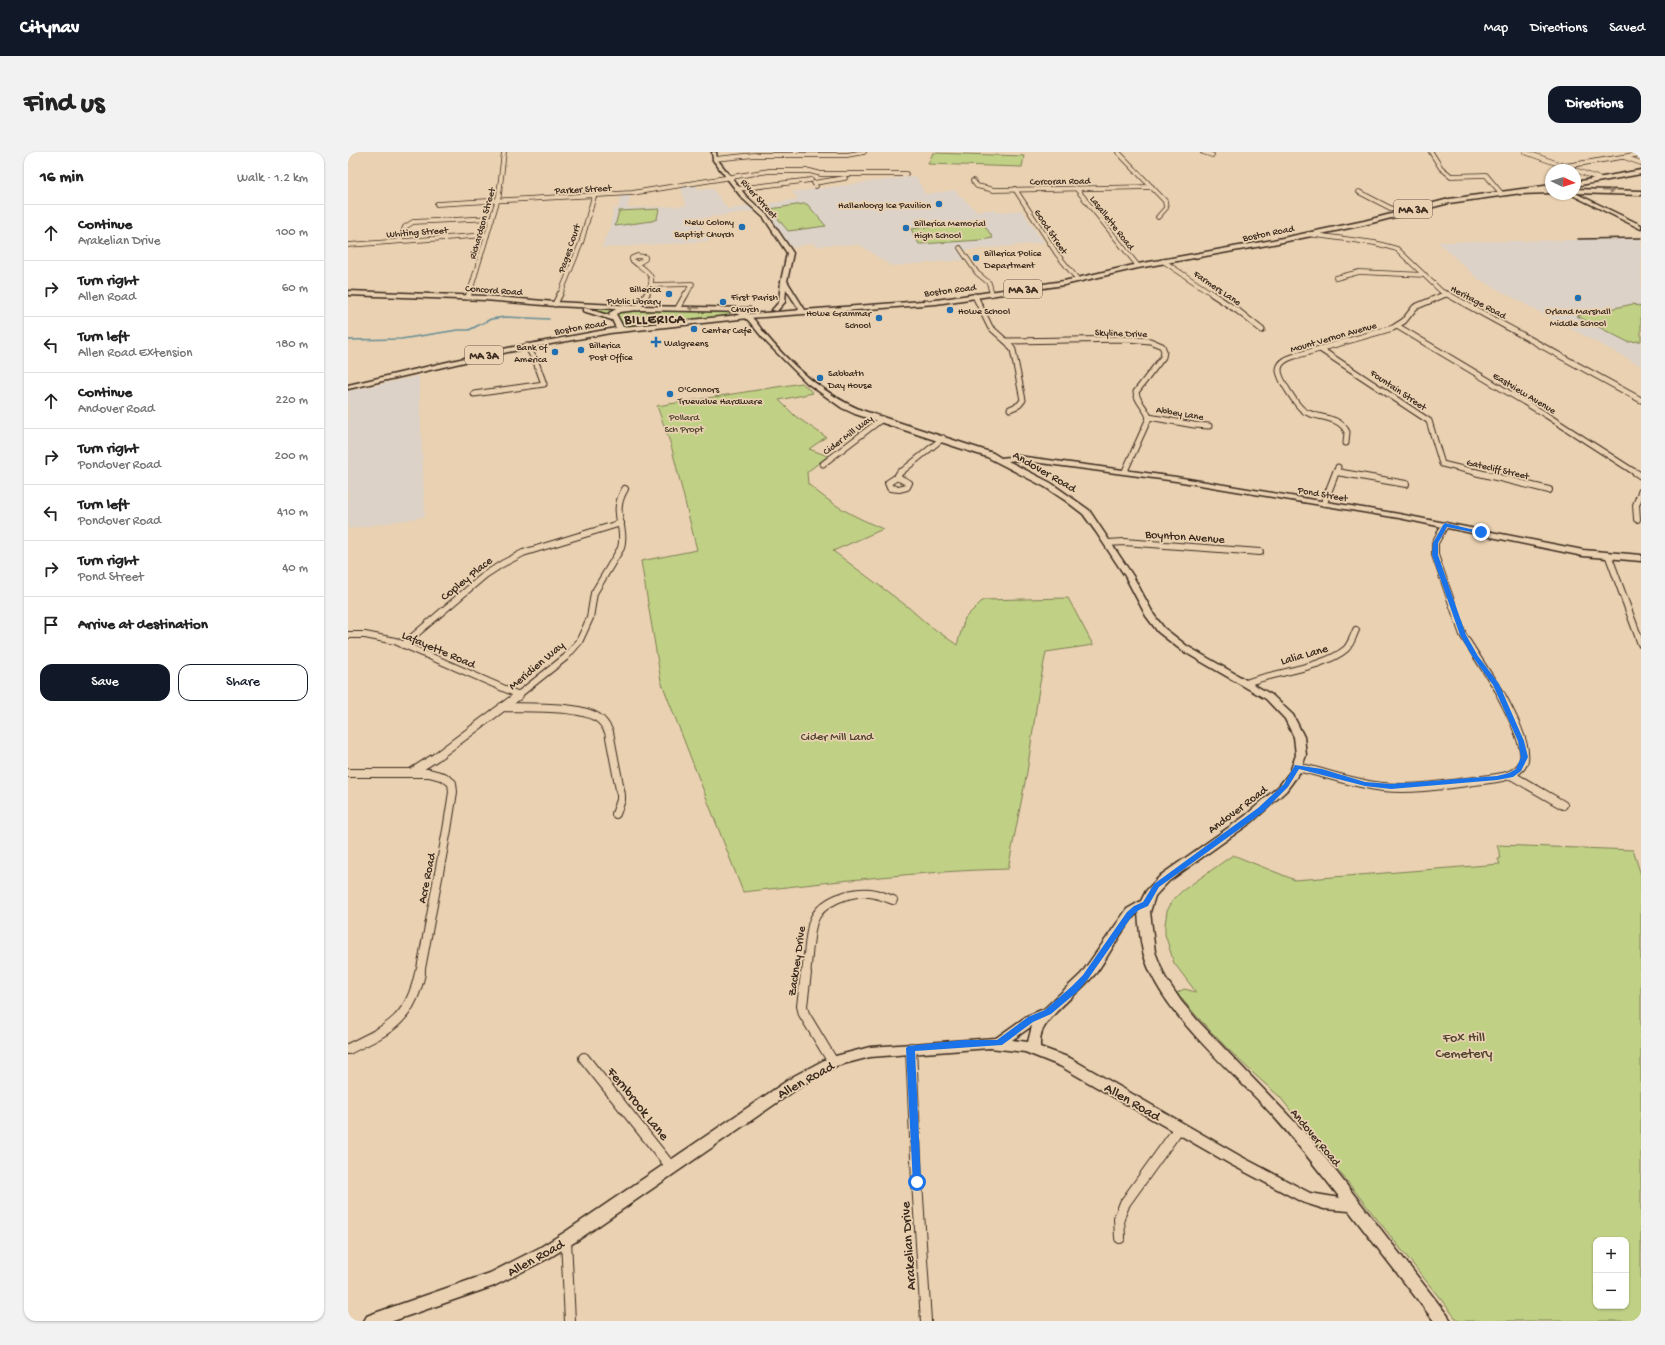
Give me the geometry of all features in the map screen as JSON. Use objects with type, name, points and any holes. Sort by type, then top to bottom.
[{"type":"main road","name":"River Street","points":[[714,152],[715,159],[737,189],[766,217],[790,253],[784,281],[782,302],[775,310]]},
{"type":"main road","points":[[1581,183],[1639,173]]},
{"type":"main road","name":"Boston Road","points":[[348,387],[528,346],[621,330],[800,311],[836,310],[928,303],[1078,280],[1163,261],[1374,221],[1447,201],[1545,188]]},
{"type":"main road","points":[[1518,192],[1545,191]]},
{"type":"main road","points":[[1581,193],[1641,193]]},
{"type":"main road","points":[[1581,196],[1641,227]]},
{"type":"main road","points":[[784,281],[800,311]]},
{"type":"main road","name":"Concord Road","points":[[348,293],[468,297],[555,304],[638,308],[800,311]]},
{"type":"main road","points":[[555,304],[599,313],[615,319],[621,330]]},
{"type":"main road","name":"Concord Road","points":[[615,319],[612,313],[616,311],[638,308]]},
{"type":"main road","points":[[727,318],[734,314],[735,312],[733,309]]},
{"type":"main road","name":"Concord Road","points":[[733,309],[749,316]]},
{"type":"main road","name":"Andover Road","points":[[749,316],[766,339],[824,394],[845,407],[943,438],[990,455],[1048,485],[1078,506],[1086,512],[1108,544],[1129,576],[1150,616],[1161,630],[1184,648],[1246,683],[1278,705],[1290,718],[1297,731],[1300,744],[1300,756],[1297,767],[1286,786],[1261,810],[1165,878],[1153,890],[1146,904],[1145,928],[1149,952],[1157,972],[1168,992],[1194,1025],[1305,1142],[1443,1321]]},
{"type":"main road","name":"Pond Street","points":[[1000,460],[1018,458],[1125,471],[1324,503],[1445,525],[1565,550],[1609,557],[1641,558]]},
{"type":"main road","points":[[999,1043],[1031,1020],[1048,1012],[1074,990],[1086,977],[1131,912],[1146,904]]},
{"type":"main road","points":[[1034,1049],[1036,1030],[1048,1012]]},
{"type":"main road","name":"Allen Road","points":[[372,1321],[494,1279],[544,1253],[566,1240],[799,1080],[833,1062],[860,1054],[963,1044],[999,1043],[1018,1045],[1034,1049],[1065,1062],[1235,1160],[1307,1198],[1319,1202],[1339,1205],[1354,1204]]},
{"type":"street","name":"Richardson Street","points":[[468,297],[497,201],[504,152]]},
{"type":"street","points":[[715,159],[760,155],[847,155],[864,152]]},
{"type":"street","points":[[1118,152],[1123,152]]},
{"type":"street","points":[[1118,152],[1166,203],[1166,208],[1158,217]]},
{"type":"street","points":[[1203,152],[1212,155]]},
{"type":"street","points":[[1431,152],[1441,168],[1451,176],[1486,175],[1501,193]]},
{"type":"street","points":[[1526,152],[1560,164]]},
{"type":"street","points":[[1578,164],[1641,154]]},
{"type":"street","points":[[1624,157],[1641,163]]},
{"type":"street","name":"Parker Street","points":[[437,204],[632,193],[769,171],[810,171],[821,174],[849,176]]},
{"type":"street","points":[[1581,172],[1600,179]]},
{"type":"street","points":[[821,174],[821,181]]},
{"type":"street","points":[[816,186],[814,183],[849,176],[906,174]]},
{"type":"street","points":[[737,189],[811,180]]},
{"type":"street","name":"Corcoran Road","points":[[973,181],[977,186],[986,189],[1152,187]]},
{"type":"street","name":"Lasallette Road","points":[[1076,188],[1138,266]]},
{"type":"street","name":"Good Street","points":[[1015,189],[1055,251],[1078,280]]},
{"type":"street","points":[[1359,192],[1400,213]]},
{"type":"street","name":"Pages Court","points":[[555,304],[564,286],[581,243],[594,196]]},
{"type":"street","points":[[400,240],[404,227],[410,223],[492,218]]},
{"type":"street","name":"Heritage Road","points":[[1308,234],[1375,243],[1394,248],[1404,255],[1446,294],[1641,400]]},
{"type":"street","name":"Whiting Street","points":[[348,245],[400,240],[487,235]]},
{"type":"street","points":[[960,248],[977,273],[989,283],[992,294]]},
{"type":"street","name":"Farmers Lane","points":[[1163,261],[1238,311],[1262,330]]},
{"type":"street","points":[[637,264],[650,273],[652,280],[651,288],[638,308]]},
{"type":"street","points":[[1336,278],[1359,272],[1425,275]]},
{"type":"street","points":[[651,285],[692,284],[678,308]]},
{"type":"street","points":[[1398,326],[1404,322],[1408,314],[1415,306],[1446,294]]},
{"type":"street","points":[[975,296],[990,327],[1009,344],[1014,355],[1023,400],[1019,405],[1010,409]]},
{"type":"street","name":"Mount Vernon Avenue","points":[[1346,443],[1348,436],[1343,426],[1334,421],[1303,410],[1297,405],[1279,369],[1284,360],[1295,356],[1398,326]]},
{"type":"street","name":"Eastview Avenue","points":[[1398,326],[1558,423],[1641,476]]},
{"type":"street","name":"Skyline Drive","points":[[1006,341],[1128,339],[1156,342],[1164,349],[1163,357],[1136,393],[1149,417]]},
{"type":"street","points":[[474,394],[544,384],[528,346]]},
{"type":"street","name":"Fountain Street","points":[[1320,348],[1429,421],[1442,464]]},
{"type":"street","points":[[1125,471],[1148,425],[1149,417]]},
{"type":"street","name":"Abbey Lane","points":[[1149,417],[1194,425],[1209,426]]},
{"type":"street","name":"Cider Mill Way","points":[[823,464],[882,419]]},
{"type":"street","points":[[897,477],[901,471],[943,438]]},
{"type":"street","name":"Gatecliff Street","points":[[1442,464],[1550,490]]},
{"type":"street","points":[[1324,503],[1337,470],[1406,484]]},
{"type":"street","name":"Meridien Way","points":[[410,774],[436,757],[566,657],[582,637],[590,618],[594,593],[621,548],[623,540],[618,509],[619,499],[625,489]]},
{"type":"street","points":[[1637,519],[1636,505],[1641,492]]},
{"type":"street","name":"Copley Place","points":[[403,645],[485,575],[502,564],[530,551],[621,523]]},
{"type":"street","points":[[1297,767],[1322,772],[1353,781],[1385,787],[1416,786],[1479,780],[1511,775],[1519,770],[1524,761],[1524,752],[1512,718],[1499,690],[1490,675],[1469,647],[1463,635],[1435,555],[1435,546],[1445,525]]},
{"type":"street","name":"Boynton Avenue","points":[[1108,544],[1126,542],[1260,552]]},
{"type":"street","points":[[1609,557],[1640,635],[1641,644]]},
{"type":"street","name":"Lalia Lane","points":[[1246,683],[1260,677],[1333,658],[1348,646],[1356,630]]},
{"type":"street","name":"Lafayette Road","points":[[348,635],[375,636],[403,645],[519,694]]},
{"type":"street","points":[[502,707],[580,711],[595,716],[607,724],[610,732],[621,795],[621,800],[616,814]]},
{"type":"street","name":"Acre Road","points":[[348,773],[429,773],[444,777],[452,783],[453,792],[440,870],[417,985],[409,1006],[398,1020],[389,1028],[348,1049]]},
{"type":"street","points":[[1511,775],[1563,805]]},
{"type":"street","name":"Zackney Drive","points":[[833,1062],[804,1014],[802,1006],[813,922],[820,911],[830,903],[850,895],[869,893],[893,900]]},
{"type":"street","name":"Arakelian Drive","points":[[911,1048],[917,1182],[926,1321]]},
{"type":"street","name":"Fernbrook Lane","points":[[584,1058],[671,1167]]},
{"type":"street","points":[[1120,1238],[1119,1224],[1121,1210],[1179,1128]]},
{"type":"street","points":[[566,1240],[570,1321]]},
{"type":"shaded area","name":"Billerica Memorial High School","points":[[916,176],[925,194],[954,190],[977,211],[994,209],[996,212],[1022,210],[1044,243],[959,251],[964,260],[891,266],[860,245],[824,245],[819,247],[812,243],[792,248],[767,213],[759,205],[798,199],[792,192]]},
{"type":"shaded area","points":[[695,185],[699,190],[712,188],[728,209],[750,206],[755,211],[696,219],[711,241],[602,248],[605,236],[608,236],[614,209],[618,208],[621,196],[631,195],[627,208],[686,206],[681,187]]},
{"type":"shaded area","name":"Orland Marshall Middle School","points":[[1641,239],[1641,366],[1478,279],[1438,242]]},
{"type":"shaded area","points":[[419,376],[425,517],[348,529],[348,391]]},
{"type":"green space","points":[[933,153],[1024,156],[1022,167],[928,164]]},
{"type":"green space","points":[[807,204],[826,226],[788,231],[770,209]]},
{"type":"green space","points":[[659,209],[657,219],[652,221],[615,226],[619,211]]},
{"type":"green space","points":[[973,222],[983,223],[993,238],[919,244],[911,229]]},
{"type":"green space","points":[[1633,304],[1641,307],[1641,341],[1628,342],[1577,316]]},
{"type":"green space","points":[[579,307],[730,312],[729,315],[725,316],[626,326],[615,315]]},
{"type":"green space","name":"Cider Mill Land","points":[[802,383],[813,393],[779,400],[795,416],[826,437],[809,449],[828,456],[807,472],[808,484],[844,510],[883,529],[833,551],[957,645],[965,618],[983,600],[1068,598],[1093,645],[1046,652],[1039,688],[1027,772],[1008,869],[941,872],[743,892],[661,681],[641,561],[697,550],[671,445],[657,406]]},
{"type":"green space","name":"Fox Hill Cemetery","points":[[1497,845],[1633,850],[1641,875],[1641,1321],[1458,1321],[1280,1097],[1226,1047],[1177,993],[1184,989],[1196,992],[1174,963],[1165,934],[1167,911],[1173,900],[1182,891],[1233,855],[1295,880],[1500,864],[1498,859],[1501,858]]},
{"type":"waterway","points":[[348,340],[401,339],[458,330],[469,330],[491,319],[505,317],[549,319]]},
{"type":"railway","points":[[1578,239],[1641,238]]},
{"type":"place","name":"Hallenborg Ice Pavilion","points":[[939,204]]},
{"type":"place","name":"New Colony Baptist Church","points":[[742,227]]},
{"type":"place","name":"Billerica Memorial High School","points":[[906,228]]},
{"type":"place","name":"Billerica Police Department","points":[[976,258]]},
{"type":"place","name":"Billerica Public Library","points":[[669,294]]},
{"type":"place","name":"Orland Marshall Middle School","points":[[1578,298]]},
{"type":"place","name":"First Parish Church","points":[[723,302]]},
{"type":"place","name":"Howe School","points":[[950,310]]},
{"type":"place","name":"Howe Grammar School","points":[[879,318]]},
{"type":"place","name":"Center Cafe","points":[[694,329]]},
{"type":"place","name":"Walgreens","points":[[656,342]]},
{"type":"place","name":"Billerica Post Office","points":[[581,350]]},
{"type":"place","name":"Bank of America","points":[[555,352]]},
{"type":"place","name":"Sabbath Day House","points":[[820,378]]},
{"type":"place","name":"O'Connors Truevalue Hardware","points":[[670,394]]},
{"type":"district","name":"BILLERICA","points":[[655,318]]},
{"type":"route","points":[[917,1182],[911,1048],[999,1043],[1031,1020],[1048,1012],[1074,990],[1086,977],[1133,910],[1146,904],[1147,899],[1156,886],[1165,878],[1261,810],[1286,786],[1297,767],[1322,772],[1365,784],[1391,787],[1505,777],[1519,770],[1524,761],[1524,752],[1521,741],[1496,684],[1475,656],[1463,635],[1435,555],[1435,546],[1445,525],[1481,532]]},
{"type":"park label","name":"Pollard Sch Propt","points":[[684,422]]}]
